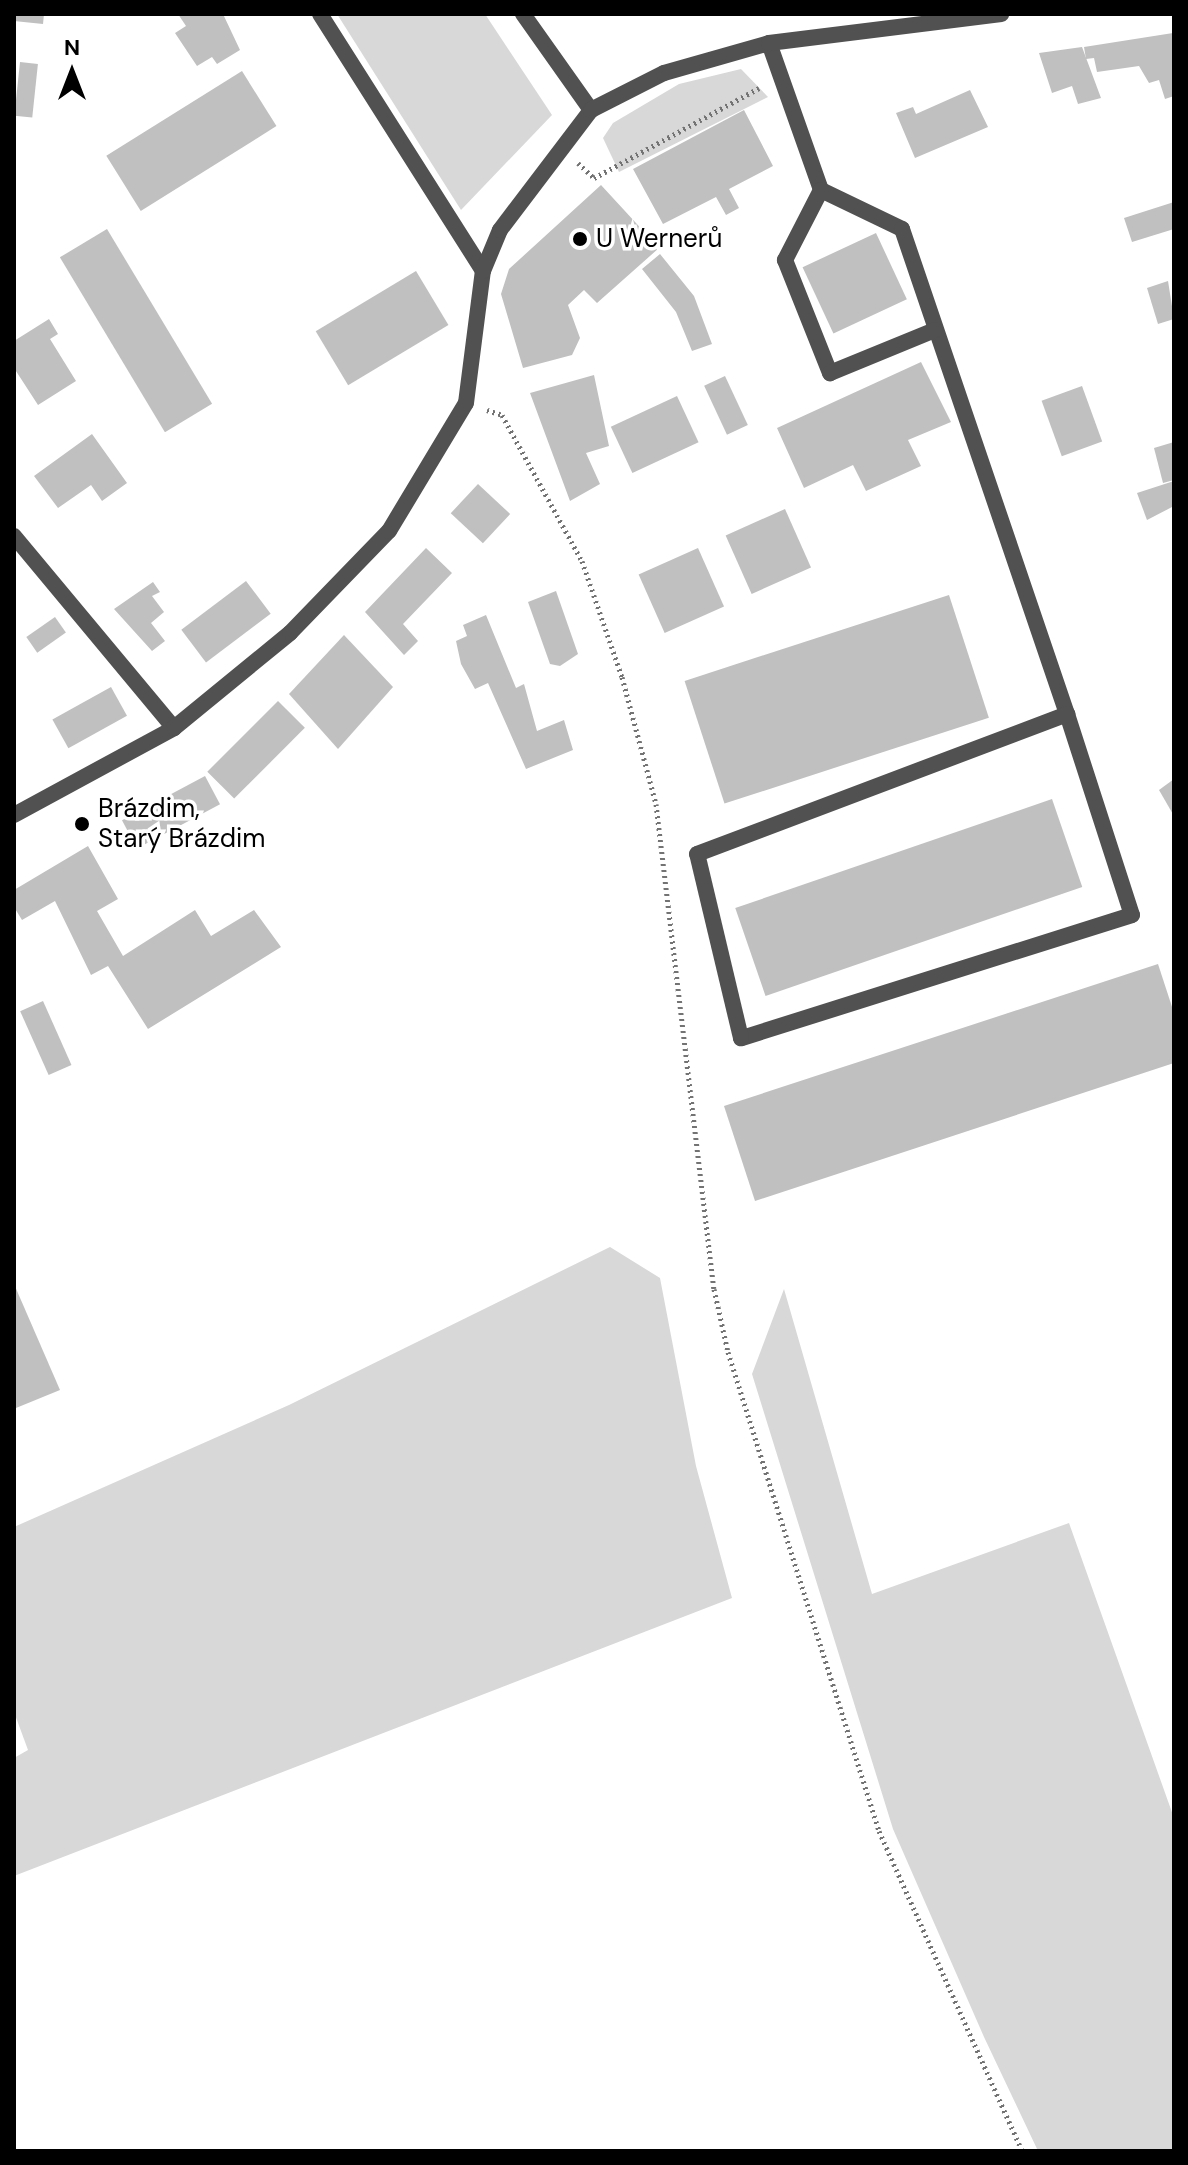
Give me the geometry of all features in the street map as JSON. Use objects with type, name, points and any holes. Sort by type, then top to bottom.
[{"type":"street","points":[[320,14],[483,271]]},
{"type":"street","points":[[523,14],[591,110]]},
{"type":"street","points":[[14,815],[174,728],[290,633],[389,531],[466,403],[483,271],[522,192],[591,110],[664,73],[769,43],[1001,14]]},
{"type":"street","points":[[769,43],[821,190],[902,229],[1067,714],[1132,915],[741,1038],[697,854],[1067,714]]},
{"type":"street","points":[[821,190],[785,260],[830,373],[935,330]]},
{"type":"street","points":[[14,536],[174,728]]},
{"type":"path","points":[[574,159],[594,178],[781,76]]},
{"type":"path","points":[[466,403],[502,415],[542,482],[582,561],[622,677],[656,804],[714,1289],[728,1352],[879,1831],[1022,2151]]},
{"type":"shaded area","points":[[337,14],[485,14],[552,115],[461,210]]},
{"type":"shaded area","points":[[741,69],[768,97],[619,172],[603,138],[613,123],[679,84]]},
{"type":"shaded area","points":[[610,1247],[660,1278],[696,1466],[732,1598],[14,1876],[14,1758],[28,1750],[14,1712],[14,1527],[289,1405]]},
{"type":"shaded area","points":[[784,1289],[872,1594],[1069,1523],[1174,1818],[1174,2151],[1038,2151],[984,2037],[893,1829],[752,1374]]},
{"type":"building","points":[[14,14],[44,14],[43,24],[14,21]]},
{"type":"building","points":[[178,14],[223,14],[240,50],[217,64],[212,57],[197,66],[175,33],[186,26]]},
{"type":"building","points":[[1173,33],[1174,96],[1165,99],[1159,80],[1149,83],[1139,66],[1097,72],[1094,58],[1086,59],[1084,47]]},
{"type":"building","points":[[1082,47],[1101,98],[1078,104],[1072,86],[1052,93],[1039,53]]},
{"type":"building","points":[[20,62],[38,64],[32,118],[14,116]]},
{"type":"building","points":[[242,71],[276,126],[141,211],[106,156]]},
{"type":"building","points":[[970,90],[988,127],[915,158],[896,113],[913,107],[916,114]]},
{"type":"building","points":[[744,110],[773,166],[729,189],[739,208],[726,215],[716,197],[663,224],[633,169]]},
{"type":"building","points":[[601,185],[659,248],[597,303],[584,290],[568,305],[580,338],[572,355],[523,368],[501,294],[509,269]]},
{"type":"building","points":[[1174,202],[1174,229],[1132,242],[1124,218]]},
{"type":"building","points":[[107,229],[212,404],[165,432],[60,257]]},
{"type":"building","points":[[876,233],[907,299],[833,333],[803,267]]},
{"type":"building","points":[[660,254],[694,296],[712,344],[692,351],[676,312],[642,269]]},
{"type":"building","points":[[416,271],[448,325],[348,385],[316,331]]},
{"type":"building","points":[[1168,281],[1174,319],[1158,324],[1147,288]]},
{"type":"building","points":[[49,319],[58,334],[50,339],[76,381],[38,405],[14,368],[14,341]]},
{"type":"building","points":[[921,362],[951,422],[908,440],[921,466],[866,491],[853,465],[804,488],[777,428]]},
{"type":"building","points":[[594,375],[609,446],[586,453],[600,484],[570,501],[530,393]]},
{"type":"building","points":[[725,376],[748,425],[727,435],[704,386]]},
{"type":"building","points":[[1082,386],[1102,441],[1062,456],[1042,401]]},
{"type":"building","points":[[677,396],[699,442],[632,473],[611,427]]},
{"type":"building","points":[[92,434],[127,483],[102,501],[91,485],[58,508],[34,476]]},
{"type":"building","points":[[1174,442],[1174,480],[1163,483],[1154,448]]},
{"type":"building","points":[[1174,481],[1174,506],[1147,520],[1137,493]]},
{"type":"building","points":[[478,484],[510,514],[483,543],[451,513]]},
{"type":"building","points":[[785,509],[811,567],[752,594],[726,535]]},
{"type":"building","points":[[426,548],[452,573],[403,624],[418,641],[404,655],[365,612]]},
{"type":"building","points":[[698,548],[724,606],[665,633],[639,574]]},
{"type":"building","points":[[246,581],[271,614],[206,662],[181,630]]},
{"type":"building","points":[[153,582],[160,592],[152,596],[164,612],[151,623],[165,641],[152,651],[114,609]]},
{"type":"building","points":[[556,591],[578,654],[560,666],[550,664],[528,602]]},
{"type":"building","points":[[949,595],[989,718],[724,804],[685,681]]},
{"type":"building","points":[[486,615],[516,688],[524,684],[537,731],[564,720],[573,750],[526,769],[488,683],[475,689],[461,664],[456,641],[467,636],[463,625]]},
{"type":"building","points":[[55,617],[66,633],[37,653],[26,637]]},
{"type":"building","points":[[344,635],[393,687],[338,749],[289,694]]},
{"type":"building","points":[[111,687],[127,716],[68,748],[52,719]]},
{"type":"building","points":[[278,701],[305,728],[234,799],[207,772]]},
{"type":"building","points":[[205,776],[220,804],[137,848],[122,820]]},
{"type":"building","points":[[1174,779],[1174,816],[1159,790]]},
{"type":"building","points":[[1052,799],[1082,887],[766,996],[735,908]]},
{"type":"building","points":[[88,846],[118,899],[97,911],[123,956],[195,910],[211,936],[254,910],[281,947],[148,1029],[108,966],[91,975],[55,901],[22,920],[14,907],[14,890]]},
{"type":"building","points":[[1158,964],[1174,1013],[1174,1063],[755,1201],[724,1106]]},
{"type":"building","points":[[43,1001],[71,1065],[49,1075],[20,1011]]},
{"type":"building","points":[[14,1284],[60,1390],[16,1408],[14,1404]]},
{"type":"place","name":"U Wernerů","points":[[580,239]]},
{"type":"place","name":"Brázdim, Starý Brázdim","points":[[82,824]]}]
